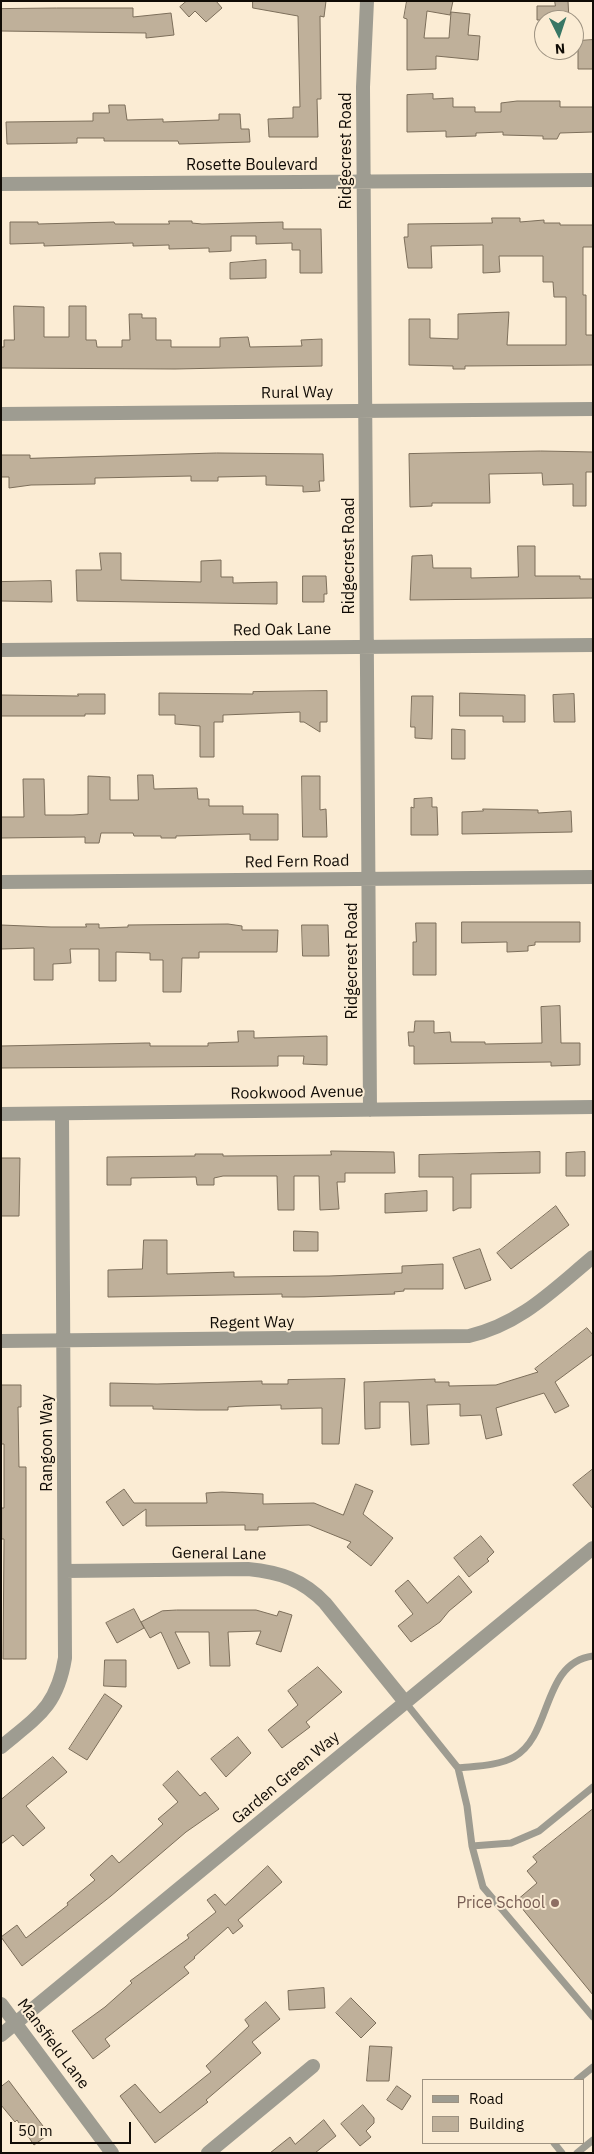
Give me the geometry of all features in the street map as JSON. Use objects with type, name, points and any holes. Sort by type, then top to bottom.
[{"type":"street","name":"Ridgecrest Road","points":[[367,1],[364,25],[364,182],[370,1110]]},
{"type":"street","name":"Rosette Boulevard","points":[[1,184],[593,180]]},
{"type":"street","name":"Rural Way","points":[[1,414],[593,409]]},
{"type":"street","name":"Red Oak Lane","points":[[1,650],[593,645]]},
{"type":"street","name":"Red Fern Road","points":[[1,882],[593,877]]},
{"type":"street","name":"Rookwood Avenue","points":[[1,1114],[593,1107]]},
{"type":"street","name":"Rangoon Way","points":[[1,1747],[46,1708],[57,1693],[62,1681],[65,1658],[62,1114]]},
{"type":"street","name":"Regent Way","points":[[1,1342],[447,1338],[469,1336],[501,1327],[516,1320],[593,1257]]},
{"type":"street","name":"Garden Green Way","points":[[1,2035],[593,1548]]},
{"type":"street","name":"General Lane","points":[[65,1571],[248,1569],[269,1571],[294,1579],[314,1592],[325,1603],[406,1702]]},
{"type":"street","name":"Mansfield Lane","points":[[1,2004],[112,2153]]},
{"type":"street","points":[[208,2153],[313,2066]]},
{"type":"lane","points":[[458,1768],[482,1766],[514,1757],[532,1743],[556,1683],[573,1662],[593,1656]]},
{"type":"lane","points":[[406,1702],[458,1768],[467,1806],[472,1846],[483,1887],[593,2017]]},
{"type":"lane","points":[[472,1846],[511,1843],[539,1831],[593,1787]]},
{"type":"lane","points":[[578,2079],[593,2067]]},
{"type":"lane","points":[[577,2153],[593,2140]]},
{"type":"building","points":[[187,1],[216,1],[222,8],[206,22],[195,11],[189,17],[180,7]]},
{"type":"building","points":[[253,1],[326,1],[324,17],[320,16],[321,99],[317,99],[318,137],[269,137],[268,119],[293,118],[293,107],[300,107],[298,16],[253,8]]},
{"type":"building","points":[[407,1],[453,1],[450,15],[427,11],[424,38],[449,38],[451,12],[470,14],[468,35],[480,36],[478,60],[436,56],[436,69],[407,70],[407,19],[404,18]]},
{"type":"building","points":[[555,1],[568,1],[568,10],[537,10],[537,6],[555,6]]},
{"type":"building","points":[[133,8],[133,17],[171,13],[174,35],[146,38],[146,33],[1,31],[1,9]]},
{"type":"building","points":[[593,40],[593,69],[578,69],[578,60],[584,60],[584,41]]},
{"type":"building","points":[[433,94],[433,99],[453,98],[453,107],[475,107],[475,112],[501,112],[501,103],[517,101],[560,101],[560,107],[593,107],[593,132],[560,133],[557,139],[543,139],[543,136],[503,135],[503,132],[476,133],[476,136],[446,137],[446,131],[407,132],[407,95]]},
{"type":"building","points":[[109,105],[125,105],[127,120],[163,119],[163,122],[219,120],[219,114],[240,114],[241,129],[249,129],[250,142],[179,144],[178,141],[104,141],[104,138],[77,138],[77,143],[7,144],[6,122],[93,121],[93,113],[109,113]]},
{"type":"building","points":[[492,218],[520,218],[520,222],[544,220],[544,223],[560,223],[560,225],[593,225],[593,247],[583,247],[583,295],[586,295],[586,335],[593,335],[593,365],[465,366],[465,369],[453,369],[453,366],[409,365],[409,319],[430,319],[430,338],[458,339],[458,314],[509,312],[507,345],[566,345],[566,297],[554,297],[553,282],[543,282],[543,256],[499,256],[500,272],[483,273],[483,245],[431,246],[432,268],[408,268],[404,237],[408,237],[408,224],[492,223]]},
{"type":"building","points":[[169,221],[192,221],[192,223],[202,224],[283,222],[283,229],[321,229],[322,273],[300,273],[300,250],[292,250],[292,243],[256,244],[256,236],[231,236],[231,251],[209,252],[209,248],[169,249],[169,245],[133,246],[133,243],[44,246],[44,243],[10,244],[10,222],[38,222],[38,224],[114,222],[115,224],[169,224]]},
{"type":"building","points":[[266,260],[266,278],[230,279],[230,263]]},
{"type":"building","points":[[14,306],[44,307],[44,337],[69,337],[69,306],[86,306],[86,340],[96,340],[97,347],[122,347],[122,340],[130,340],[129,314],[142,314],[142,318],[156,318],[156,340],[171,340],[171,347],[220,347],[220,338],[248,337],[250,347],[302,346],[301,340],[322,339],[322,366],[175,369],[1,368],[1,347],[4,347],[4,340],[14,340]]},
{"type":"building","points":[[541,451],[593,452],[593,472],[586,472],[586,506],[573,506],[573,484],[543,485],[542,473],[489,474],[490,503],[432,503],[432,506],[410,507],[409,454]]},
{"type":"building","points":[[217,453],[323,454],[324,481],[319,481],[320,491],[303,492],[303,486],[266,485],[266,476],[218,477],[218,481],[191,481],[191,476],[95,478],[95,484],[31,485],[9,488],[9,477],[1,477],[1,455],[30,455],[30,458]]},
{"type":"building","points":[[518,546],[535,546],[535,576],[580,576],[580,579],[593,579],[593,598],[410,600],[412,556],[432,555],[433,568],[471,568],[471,578],[518,577]]},
{"type":"building","points":[[100,553],[121,553],[121,580],[201,582],[201,561],[221,560],[221,577],[233,577],[233,583],[277,582],[277,604],[77,601],[76,570],[101,570]]},
{"type":"building","points":[[303,576],[326,576],[327,594],[324,594],[324,602],[303,602]]},
{"type":"building","points":[[51,581],[52,602],[1,601],[1,582]]},
{"type":"building","points":[[327,691],[327,722],[320,722],[320,732],[304,722],[300,722],[300,712],[223,715],[223,722],[214,722],[214,757],[200,757],[200,726],[175,724],[175,715],[159,715],[159,693],[253,694],[253,692]]},
{"type":"building","points":[[460,693],[525,695],[525,722],[503,722],[503,716],[460,716]]},
{"type":"building","points":[[78,694],[105,694],[105,714],[85,714],[85,716],[1,716],[1,695],[78,696]]},
{"type":"building","points":[[574,694],[575,722],[554,722],[553,695]]},
{"type":"building","points":[[412,696],[433,696],[432,739],[415,738],[415,727],[411,727]]},
{"type":"building","points":[[452,729],[465,730],[465,759],[452,759]]},
{"type":"building","points":[[138,775],[153,775],[154,789],[197,788],[198,799],[209,799],[209,806],[243,806],[243,814],[278,814],[278,840],[250,840],[250,834],[161,838],[161,836],[134,836],[133,833],[101,833],[99,843],[85,843],[85,837],[1,838],[1,817],[24,817],[23,779],[44,779],[45,815],[73,815],[88,814],[88,776],[110,777],[110,800],[138,800]]},
{"type":"building","points":[[302,776],[320,776],[320,810],[326,809],[327,837],[303,837]]},
{"type":"building","points":[[432,798],[432,807],[437,807],[438,835],[411,835],[411,807],[414,808],[414,799]]},
{"type":"building","points":[[483,809],[538,810],[538,813],[571,811],[572,832],[462,834],[462,812],[483,811]]},
{"type":"building","points":[[462,922],[580,922],[580,942],[535,942],[535,945],[528,946],[528,951],[507,952],[507,942],[462,943]]},
{"type":"building","points":[[416,923],[436,923],[436,975],[413,975],[413,942],[416,942]]},
{"type":"building","points":[[86,924],[99,924],[99,928],[128,927],[128,925],[228,924],[242,926],[242,930],[278,930],[277,952],[199,952],[199,958],[182,958],[181,992],[163,992],[163,960],[150,960],[150,953],[116,952],[116,981],[99,981],[99,949],[70,949],[71,963],[53,964],[53,980],[34,980],[34,948],[1,949],[1,925],[86,927]]},
{"type":"building","points":[[302,925],[328,925],[329,956],[303,956]]},
{"type":"building","points":[[560,1006],[561,1043],[580,1043],[580,1065],[551,1066],[551,1062],[414,1064],[414,1046],[409,1046],[408,1032],[414,1032],[415,1021],[434,1021],[434,1033],[450,1032],[451,1042],[485,1042],[485,1044],[542,1043],[541,1007]]},
{"type":"building","points":[[238,1031],[254,1031],[254,1038],[327,1036],[327,1065],[303,1064],[304,1056],[278,1056],[278,1066],[1,1068],[1,1046],[150,1043],[150,1046],[208,1046],[208,1043],[238,1042]]},
{"type":"building","points":[[331,1151],[394,1152],[395,1173],[345,1173],[345,1182],[337,1182],[339,1209],[320,1210],[319,1176],[294,1176],[294,1210],[278,1210],[277,1176],[223,1176],[214,1178],[214,1185],[197,1185],[196,1177],[131,1178],[131,1185],[107,1185],[107,1157],[195,1156],[195,1154],[223,1154],[223,1156],[331,1155]]},
{"type":"building","points":[[540,1152],[540,1173],[471,1174],[471,1208],[459,1208],[453,1211],[453,1177],[419,1177],[419,1155]]},
{"type":"building","points":[[585,1152],[585,1176],[566,1176],[566,1153]]},
{"type":"building","points":[[1,1158],[20,1158],[19,1216],[1,1216]]},
{"type":"building","points":[[427,1191],[427,1211],[385,1213],[385,1194]]},
{"type":"building","points":[[556,1206],[569,1225],[511,1269],[497,1253]]},
{"type":"building","points":[[294,1231],[318,1232],[318,1251],[294,1251]]},
{"type":"building","points":[[144,1240],[167,1240],[167,1274],[234,1272],[234,1277],[329,1276],[402,1273],[402,1266],[443,1264],[443,1289],[404,1289],[404,1291],[394,1292],[395,1294],[304,1297],[282,1297],[282,1294],[108,1297],[108,1270],[142,1269]]},
{"type":"building","points":[[480,1249],[491,1280],[465,1289],[453,1258]]},
{"type":"building","points":[[587,1328],[593,1335],[593,1354],[555,1382],[569,1406],[555,1413],[544,1393],[496,1408],[502,1435],[486,1439],[481,1415],[460,1416],[460,1404],[427,1405],[429,1444],[411,1445],[409,1402],[380,1402],[380,1428],[365,1429],[364,1382],[435,1379],[435,1382],[449,1382],[449,1386],[496,1385],[538,1372],[535,1369]]},
{"type":"building","points":[[345,1379],[339,1444],[322,1444],[322,1408],[281,1409],[281,1405],[228,1407],[228,1410],[197,1410],[153,1409],[153,1406],[110,1406],[110,1383],[157,1384],[262,1381],[262,1384],[288,1384],[288,1380]]},
{"type":"building","points":[[1,1385],[21,1385],[21,1407],[18,1407],[19,1467],[26,1467],[26,1659],[3,1659],[4,1539],[1,1539],[1,1508],[4,1508],[4,1444],[1,1444]]},
{"type":"building","points":[[593,1469],[593,1509],[573,1485]]},
{"type":"building","points":[[356,1484],[373,1491],[363,1514],[393,1538],[371,1566],[347,1547],[351,1542],[309,1525],[258,1527],[258,1530],[245,1530],[245,1525],[146,1526],[146,1509],[123,1526],[106,1502],[124,1489],[134,1503],[207,1503],[206,1493],[263,1494],[263,1504],[314,1503],[343,1515]]},
{"type":"building","points":[[481,1536],[494,1552],[487,1559],[489,1561],[469,1577],[454,1558]]},
{"type":"building","points":[[459,1576],[472,1592],[449,1611],[440,1622],[411,1642],[398,1626],[413,1614],[395,1591],[408,1580],[427,1603]]},
{"type":"building","points":[[134,1609],[144,1628],[117,1643],[106,1623]]},
{"type":"building","points":[[256,1610],[277,1616],[279,1611],[292,1615],[281,1652],[256,1644],[261,1631],[228,1632],[230,1666],[210,1666],[209,1632],[175,1632],[190,1663],[178,1669],[161,1632],[150,1638],[141,1622],[162,1611]]},
{"type":"building","points":[[105,1660],[126,1660],[126,1687],[104,1686]]},
{"type":"building","points":[[318,1667],[342,1692],[306,1722],[310,1727],[282,1748],[268,1730],[298,1705],[288,1691]]},
{"type":"building","points":[[105,1694],[122,1706],[87,1760],[69,1749]]},
{"type":"building","points":[[238,1737],[251,1753],[226,1777],[211,1759]]},
{"type":"building","points":[[53,1757],[67,1772],[26,1806],[45,1828],[23,1846],[13,1835],[1,1844],[1,1800]]},
{"type":"building","points":[[178,1771],[200,1796],[205,1792],[219,1809],[186,1832],[111,1896],[22,1966],[1,1937],[17,1925],[26,1938],[68,1905],[67,1903],[95,1880],[90,1875],[112,1855],[119,1863],[163,1824],[158,1819],[178,1802],[163,1785]]},
{"type":"building","name":"Price School","points":[[593,1809],[593,1995],[516,1901],[537,1883],[527,1871],[537,1862],[533,1857]]},
{"type":"building","points":[[268,1866],[282,1882],[238,1920],[243,1926],[233,1934],[228,1927],[194,1957],[184,1967],[189,1973],[105,2039],[110,2046],[93,2059],[72,2031],[105,2007],[132,1983],[130,1981],[189,1938],[187,1935],[216,1912],[207,1900],[215,1894],[225,1905]]},
{"type":"building","points":[[324,1988],[325,2008],[289,2010],[288,1991]]},
{"type":"building","points":[[351,1998],[376,2023],[361,2038],[336,2013]]},
{"type":"building","points":[[266,2002],[280,2019],[252,2042],[261,2053],[206,2100],[208,2102],[155,2143],[120,2096],[135,2084],[160,2113],[211,2072],[206,2066],[249,2026],[245,2020]]},
{"type":"building","points":[[370,2046],[392,2047],[389,2081],[367,2081]]},
{"type":"building","points":[[9,2081],[49,2134],[34,2145],[17,2120],[15,2122],[1,2105],[1,2087]]},
{"type":"building","points":[[397,2086],[411,2096],[402,2110],[387,2100]]},
{"type":"building","points":[[363,2105],[374,2118],[374,2123],[366,2131],[371,2137],[360,2146],[341,2124]]},
{"type":"building","points":[[324,2120],[336,2136],[315,2153],[270,2153],[290,2137],[295,2144]]},
{"type":"place","name":"Price School","points":[[555,1903]]}]
